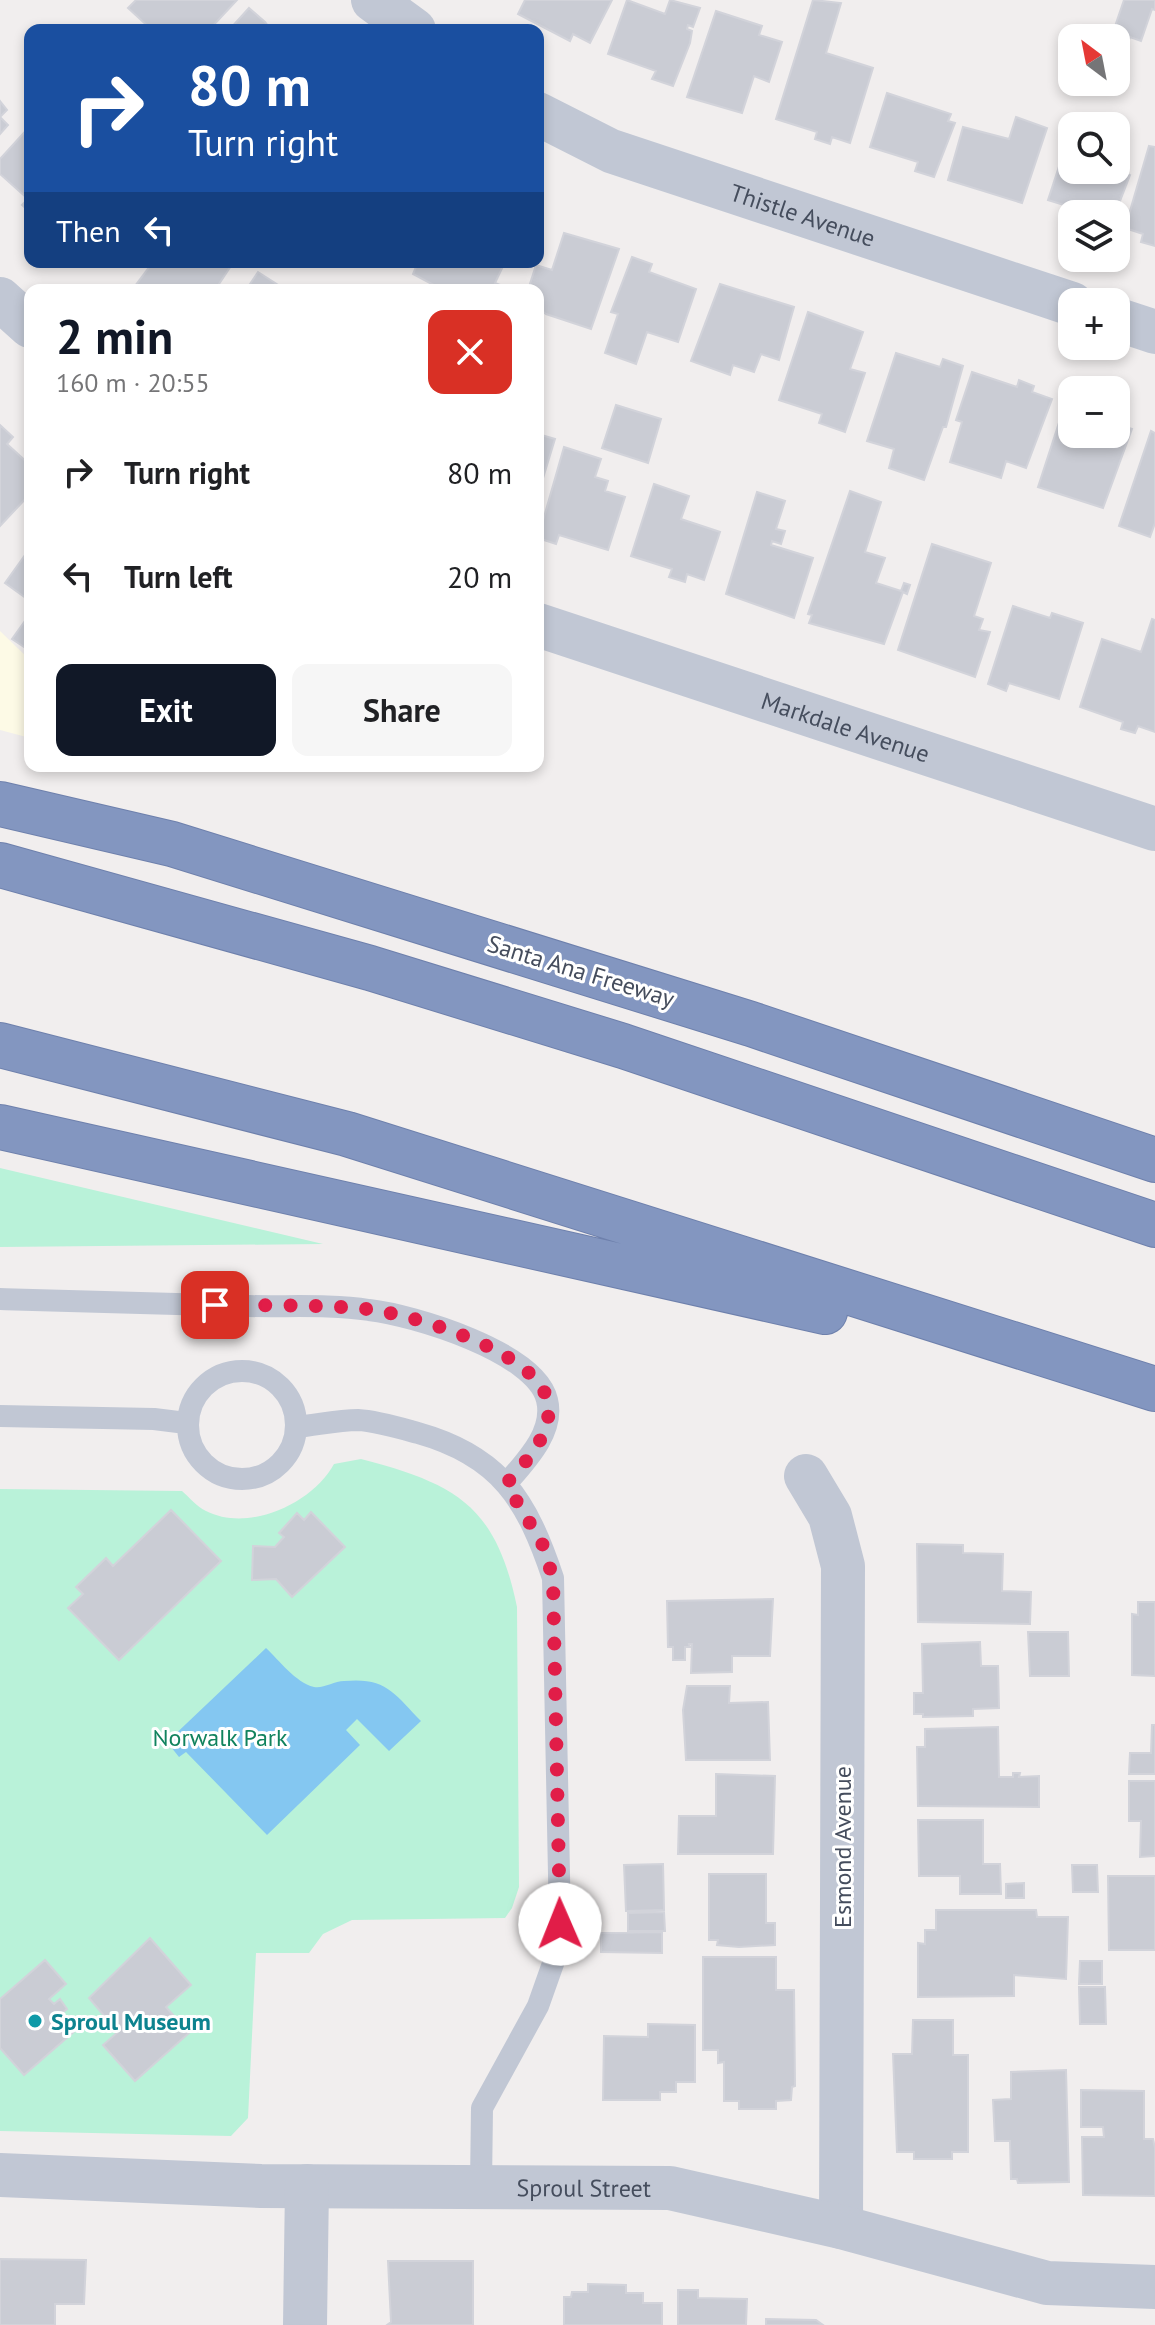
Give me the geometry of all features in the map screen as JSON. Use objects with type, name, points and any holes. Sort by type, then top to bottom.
[{"type":"highway","name":"Santa Ana Freeway","points":[[0,804],[172,844],[751,1024],[1155,1160]]},
{"type":"highway","points":[[0,865],[370,968],[623,1046],[1155,1225]]},
{"type":"highway","points":[[0,1045],[347,1134],[1155,1389]]},
{"type":"highway","points":[[0,1127],[461,1233],[1097,1371]]},
{"type":"street","points":[[373,0],[406,24]]},
{"type":"street","name":"Thistle Avenue","points":[[544,117],[611,151],[1058,299]]},
{"type":"street","points":[[0,299],[24,321]]},
{"type":"street","points":[[1130,324],[1155,332]]},
{"type":"street","name":"Markdale Avenue","points":[[544,627],[1155,829]]},
{"type":"street","name":"Esmond Avenue","points":[[806,1476],[830,1516],[843,1566],[841,2227]]},
{"type":"street","name":"Sproul Street","points":[[0,2175],[307,2186],[670,2188],[841,2227],[1047,2283],[1155,2287]]},
{"type":"street","points":[[305,2325],[307,2186]]},
{"type":"lane","points":[[0,1299],[369,1309],[434,1324],[520,1367],[536,1380],[547,1399],[547,1419],[535,1451],[506,1484]]},
{"type":"lane","points":[[240,1370],[259,1373],[279,1384],[289,1395],[297,1427],[287,1455],[274,1469],[249,1479],[231,1478],[209,1469],[197,1456],[186,1423],[200,1391],[222,1374],[240,1370]]},
{"type":"lane","points":[[0,1416],[154,1419],[186,1423]]},
{"type":"lane","points":[[297,1427],[359,1420],[454,1443],[494,1469],[506,1484],[542,1543],[553,1578],[560,1924],[555,1958],[538,2006],[482,2108],[481,2185]]},
{"type":"shaded area","points":[[0,631],[24,654],[24,736],[0,730]]},
{"type":"green space","points":[[0,1168],[323,1244],[0,1247]]},
{"type":"green space","name":"Norwalk Park","points":[[361,1459],[423,1478],[467,1504],[484,1522],[508,1573],[517,1607],[519,1887],[512,1908],[505,1918],[352,1920],[323,1934],[309,1953],[256,1953],[248,2118],[231,2136],[0,2131],[0,1489],[182,1491],[206,1511],[223,1517],[241,1518],[260,1516],[296,1502],[324,1478],[334,1464]]},
{"type":"water","points":[[266,1648],[294,1676],[314,1687],[358,1680],[380,1685],[396,1695],[421,1721],[389,1751],[357,1719],[346,1730],[360,1745],[267,1835],[186,1752],[179,1757],[167,1742]]},
{"type":"building","points":[[136,0],[237,0],[215,24],[145,24],[128,8]]},
{"type":"building","points":[[525,0],[612,0],[590,43],[573,34],[570,41],[544,28],[544,24],[537,24],[518,14]]},
{"type":"building","points":[[627,0],[665,14],[670,0],[700,8],[693,27],[688,25],[687,29],[692,31],[690,43],[673,86],[652,79],[656,71],[608,54]]},
{"type":"building","points":[[813,0],[841,3],[826,53],[873,68],[850,143],[832,137],[830,144],[815,139],[817,132],[776,119]]},
{"type":"building","points":[[1124,0],[1155,0],[1155,10],[1152,9],[1141,41],[1130,37],[1130,24],[1116,24]]},
{"type":"building","points":[[249,8],[266,24],[234,24]]},
{"type":"building","points":[[716,11],[762,26],[759,35],[782,42],[769,82],[754,76],[742,113],[687,97]]},
{"type":"building","points":[[887,93],[951,114],[948,121],[955,123],[934,177],[915,171],[918,162],[870,147]]},
{"type":"building","points":[[0,101],[7,110],[0,117]]},
{"type":"building","points":[[0,117],[8,125],[0,134]]},
{"type":"building","points":[[1016,117],[1047,128],[1022,203],[948,180],[963,127],[1009,139]]},
{"type":"building","points":[[24,133],[24,195],[0,174],[0,159]]},
{"type":"building","points":[[1149,146],[1155,147],[1155,246],[1141,242],[1143,234],[1130,230],[1130,211]]},
{"type":"building","points":[[1058,169],[1058,184],[1127,184],[1120,200],[1058,200],[1058,203],[1048,200]]},
{"type":"building","points":[[564,233],[619,249],[591,329],[544,312],[544,284],[530,284],[535,268],[552,270]]},
{"type":"building","points":[[632,257],[652,264],[649,272],[696,289],[678,342],[647,332],[636,364],[605,353],[618,314],[611,312]]},
{"type":"building","points":[[148,268],[230,268],[219,284],[136,284]]},
{"type":"building","points":[[416,268],[502,268],[495,283],[498,284],[432,284],[413,274]]},
{"type":"building","points":[[258,272],[277,284],[250,284]]},
{"type":"building","points":[[720,284],[794,307],[779,360],[761,354],[754,372],[733,365],[730,375],[691,361]]},
{"type":"building","points":[[808,312],[863,332],[850,369],[865,373],[845,432],[819,423],[822,414],[779,400]]},
{"type":"building","points":[[896,353],[940,367],[943,359],[963,366],[946,427],[943,427],[924,480],[889,468],[894,449],[867,441]]},
{"type":"building","points":[[972,372],[1017,387],[1019,380],[1034,386],[1032,392],[1052,399],[1026,468],[1006,461],[1001,478],[950,462],[962,422],[956,420]]},
{"type":"building","points":[[616,405],[661,419],[648,463],[602,448]]},
{"type":"building","points":[[0,425],[13,437],[7,444],[24,460],[24,500],[0,526]]},
{"type":"building","points":[[1058,426],[1058,448],[1125,448],[1103,508],[1038,487]]},
{"type":"building","points":[[1151,431],[1155,433],[1155,523],[1150,537],[1119,526]]},
{"type":"building","points":[[544,436],[555,439],[544,475]]},
{"type":"building","points":[[564,447],[601,459],[595,477],[608,481],[605,491],[625,497],[608,550],[559,535],[556,544],[544,540],[544,517]]},
{"type":"building","points":[[654,484],[689,496],[681,519],[720,532],[704,580],[687,574],[685,582],[669,577],[672,569],[631,556]]},
{"type":"building","points":[[850,491],[881,502],[865,552],[885,558],[876,583],[901,591],[904,583],[910,585],[907,594],[903,592],[884,644],[809,623],[812,615],[808,614]]},
{"type":"building","points":[[757,492],[785,501],[776,529],[785,531],[781,544],[772,541],[771,545],[813,558],[794,618],[726,594]]},
{"type":"building","points":[[932,544],[991,563],[974,616],[983,619],[979,630],[990,632],[975,677],[898,650]]},
{"type":"building","points":[[24,556],[24,597],[5,583]]},
{"type":"building","points":[[1013,606],[1050,618],[1052,613],[1083,623],[1059,699],[1009,683],[1006,691],[988,684]]},
{"type":"building","points":[[1152,619],[1155,620],[1155,732],[1138,726],[1135,733],[1121,729],[1123,722],[1080,707],[1102,639],[1141,652]]},
{"type":"building","points":[[24,622],[24,647],[12,639]]},
{"type":"building","points":[[171,1510],[221,1561],[119,1660],[68,1608],[83,1594],[76,1587],[106,1558],[113,1566]]},
{"type":"building","points":[[311,1512],[345,1547],[292,1597],[276,1579],[252,1580],[253,1546],[275,1547],[284,1537],[279,1533],[297,1513],[304,1520]]},
{"type":"building","points":[[917,1544],[963,1545],[963,1553],[1003,1554],[1002,1591],[1031,1592],[1030,1624],[918,1622]]},
{"type":"building","points":[[773,1599],[770,1656],[732,1656],[732,1672],[691,1673],[692,1644],[689,1644],[690,1647],[685,1647],[685,1660],[673,1660],[673,1647],[668,1647],[667,1601]]},
{"type":"building","points":[[1138,1602],[1155,1602],[1155,1676],[1132,1675],[1132,1614],[1138,1615]]},
{"type":"building","points":[[1028,1632],[1068,1632],[1069,1676],[1030,1676]]},
{"type":"building","points":[[980,1642],[981,1666],[998,1666],[999,1708],[973,1709],[973,1716],[923,1717],[923,1714],[914,1714],[914,1693],[923,1693],[922,1644]]},
{"type":"building","points":[[687,1686],[730,1686],[729,1703],[768,1702],[770,1760],[686,1760],[683,1710]]},
{"type":"building","points":[[1152,1725],[1155,1725],[1155,1774],[1129,1774],[1130,1753],[1151,1753]]},
{"type":"building","points":[[998,1727],[999,1777],[1013,1777],[1013,1773],[1020,1773],[1019,1777],[1039,1776],[1039,1807],[918,1806],[917,1747],[925,1747],[925,1729]]},
{"type":"building","points":[[716,1774],[775,1776],[773,1854],[678,1854],[679,1816],[716,1816]]},
{"type":"building","points":[[1129,1781],[1155,1781],[1155,1856],[1140,1857],[1141,1821],[1129,1821]]},
{"type":"building","points":[[918,1820],[983,1820],[983,1864],[1000,1864],[1001,1894],[960,1894],[960,1876],[919,1876]]},
{"type":"building","points":[[663,1864],[664,1910],[626,1911],[624,1865]]},
{"type":"building","points":[[1072,1865],[1097,1865],[1098,1892],[1073,1892]]},
{"type":"building","points":[[709,1874],[766,1874],[766,1923],[775,1923],[775,1945],[739,1947],[717,1945],[718,1940],[709,1940]]},
{"type":"building","points":[[1108,1876],[1155,1876],[1155,1950],[1109,1950]]},
{"type":"building","points":[[1024,1883],[1024,1898],[1006,1898],[1006,1884]]},
{"type":"building","points":[[936,1910],[1036,1910],[1037,1917],[1068,1917],[1066,1979],[1014,1975],[1014,1996],[918,1997],[918,1943],[925,1944],[925,1930],[936,1930]]},
{"type":"building","points":[[664,1912],[665,1931],[628,1931],[628,1913]]},
{"type":"building","points":[[662,1932],[662,1953],[601,1952],[601,1933]]},
{"type":"building","points":[[150,1938],[191,1985],[166,2007],[189,2033],[135,2081],[103,2045],[118,2032],[89,1998]]},
{"type":"building","points":[[703,1957],[776,1957],[776,1990],[794,1990],[795,2086],[792,2087],[791,2100],[776,2101],[776,2109],[739,2109],[739,2101],[724,2101],[724,2062],[718,2063],[718,2050],[703,2050]]},
{"type":"building","name":"Sproul Museum","points":[[45,1960],[66,1984],[49,1999],[54,2004],[60,1999],[67,2009],[62,2013],[77,2029],[24,2075],[0,2048],[0,1999]]},
{"type":"building","points":[[1080,1961],[1102,1961],[1102,1984],[1079,1984]]},
{"type":"building","points":[[1079,1987],[1105,1987],[1106,2024],[1080,2024]]},
{"type":"building","points":[[913,2020],[953,2020],[953,2055],[968,2055],[968,2152],[952,2152],[952,2159],[914,2159],[914,2152],[897,2152],[893,2054],[912,2054]]},
{"type":"building","points":[[648,2024],[695,2025],[695,2082],[676,2082],[676,2092],[660,2092],[660,2100],[603,2100],[604,2036],[648,2037]]},
{"type":"building","points":[[1066,2070],[1069,2182],[1018,2183],[1017,2179],[1011,2179],[1010,2141],[995,2141],[993,2100],[1011,2099],[1011,2072]]},
{"type":"building","points":[[1081,2090],[1144,2091],[1144,2139],[1153,2139],[1155,2148],[1155,2196],[1083,2195],[1082,2137],[1104,2137],[1103,2127],[1081,2127]]},
{"type":"building","points":[[0,2259],[86,2260],[84,2304],[55,2304],[55,2325],[0,2325]]},
{"type":"building","points":[[388,2261],[473,2261],[473,2325],[387,2325],[391,2322]]},
{"type":"building","points":[[588,2284],[626,2285],[626,2293],[643,2293],[643,2303],[662,2303],[662,2325],[564,2325],[564,2297],[571,2297],[572,2292],[588,2292]]},
{"type":"building","points":[[678,2290],[698,2290],[698,2298],[747,2299],[746,2325],[678,2325]]},
{"type":"building","points":[[766,2319],[816,2320],[823,2325],[766,2325]]},
{"type":"place","name":"Sproul Museum","points":[[35,2021]]},
{"type":"route","points":[[215,1305],[369,1309],[434,1324],[520,1367],[536,1380],[547,1399],[547,1419],[535,1451],[506,1484],[542,1543],[553,1578],[560,1924]]}]
